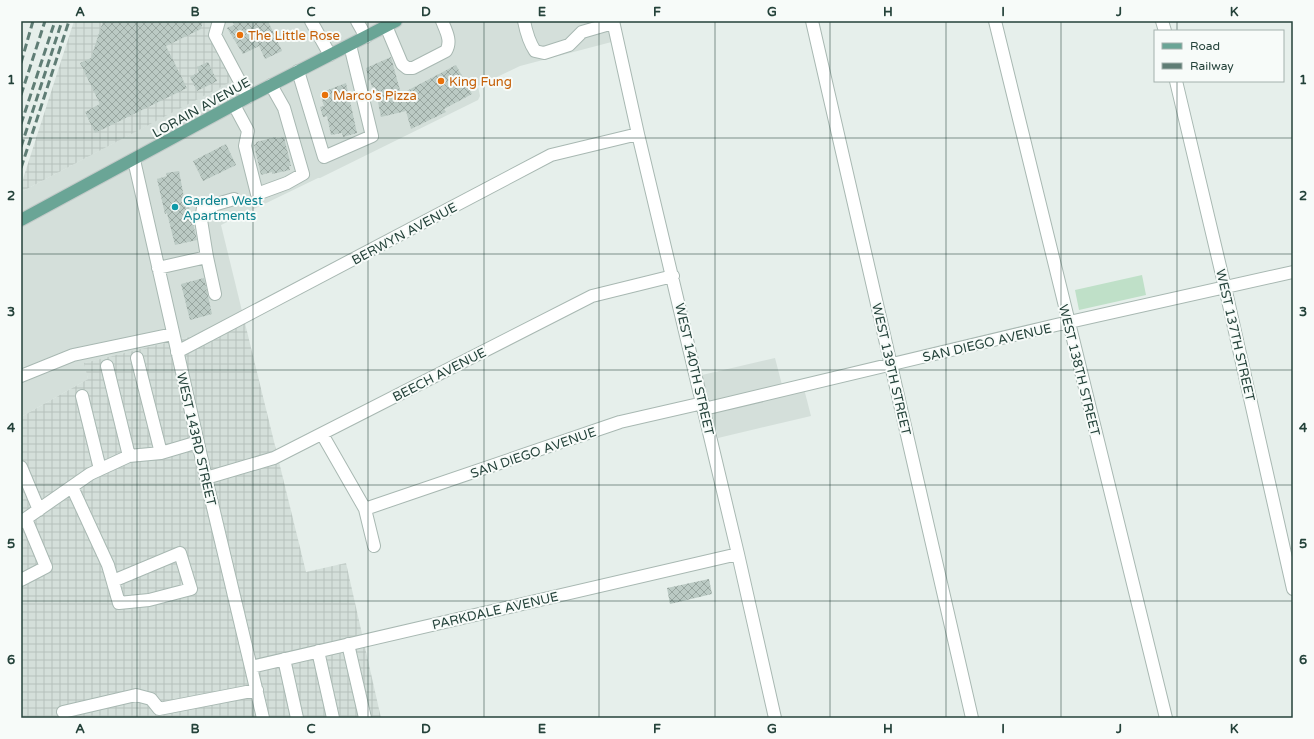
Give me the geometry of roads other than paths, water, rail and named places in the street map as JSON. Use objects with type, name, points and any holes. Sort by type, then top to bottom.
[{"type":"main road","name":"LORAIN AVENUE","points":[[21,220],[248,97],[391,24]]},
{"type":"street","points":[[219,21],[215,35],[248,97]]},
{"type":"street","points":[[311,21],[330,55]]},
{"type":"street","points":[[357,21],[366,37]]},
{"type":"street","points":[[391,24],[402,64],[407,68],[413,68],[446,52],[448,48],[448,35],[442,21]]},
{"type":"street","points":[[524,21],[527,34],[535,51],[544,53],[569,45],[581,26],[613,22]]},
{"type":"street","name":"WEST 139TH STREET","points":[[812,21],[972,718]]},
{"type":"street","name":"WEST 138TH STREET","points":[[995,21],[1166,718]]},
{"type":"street","name":"WEST 140TH STREET","points":[[613,22],[775,718]]},
{"type":"street","points":[[298,71],[324,158],[372,136],[350,45]]},
{"type":"street","name":"WEST 137TH STREET","points":[[1176,82],[1225,287],[1293,589]]},
{"type":"street","points":[[234,105],[248,131],[245,146],[257,194],[287,183],[303,174],[284,108],[271,85]]},
{"type":"street","name":"BERWYN AVENUE","points":[[177,352],[551,156],[638,134]]},
{"type":"street","name":"WEST 143RD STREET","points":[[134,160],[206,478],[263,718]]},
{"type":"street","points":[[215,294],[206,257],[201,220],[203,208],[234,198]]},
{"type":"street","points":[[158,268],[206,257]]},
{"type":"street","name":"SAN DIEGO AVENUE","points":[[365,509],[620,422],[703,406],[1293,272]]},
{"type":"street","name":"BEECH AVENUE","points":[[206,478],[274,458],[592,296],[673,276]]},
{"type":"street","points":[[21,376],[73,355],[173,334]]},
{"type":"street","points":[[137,358],[161,453]]},
{"type":"street","points":[[106,366],[129,456]]},
{"type":"street","points":[[82,396],[100,469]]},
{"type":"street","points":[[322,434],[365,509],[374,546]]},
{"type":"street","points":[[21,580],[46,567],[23,521],[90,474],[100,469],[129,456],[161,453],[198,442]]},
{"type":"street","points":[[21,467],[39,510]]},
{"type":"street","points":[[72,487],[108,565],[112,581],[119,604],[149,600],[191,589],[180,553],[112,581]]},
{"type":"street","name":"PARKDALE AVENUE","points":[[251,667],[738,554]]},
{"type":"street","points":[[348,644],[365,718]]},
{"type":"street","points":[[318,651],[333,718]]},
{"type":"street","points":[[284,659],[297,718]]},
{"type":"street","points":[[63,712],[136,695],[151,699],[159,709],[257,690]]},
{"type":"railway","points":[[21,63],[33,21]]},
{"type":"railway","points":[[21,95],[45,21]]},
{"type":"railway","points":[[21,124],[55,21]]},
{"type":"railway","points":[[21,147],[62,21]]},
{"type":"railway","points":[[21,168],[69,21]]},
{"type":"place","name":"The Little Rose","points":[[240,35]]},
{"type":"place","name":"King Fung","points":[[441,81]]},
{"type":"place","name":"Marco's Pizza","points":[[325,95]]},
{"type":"place","name":"Garden West Apartments","points":[[175,207]]}]
